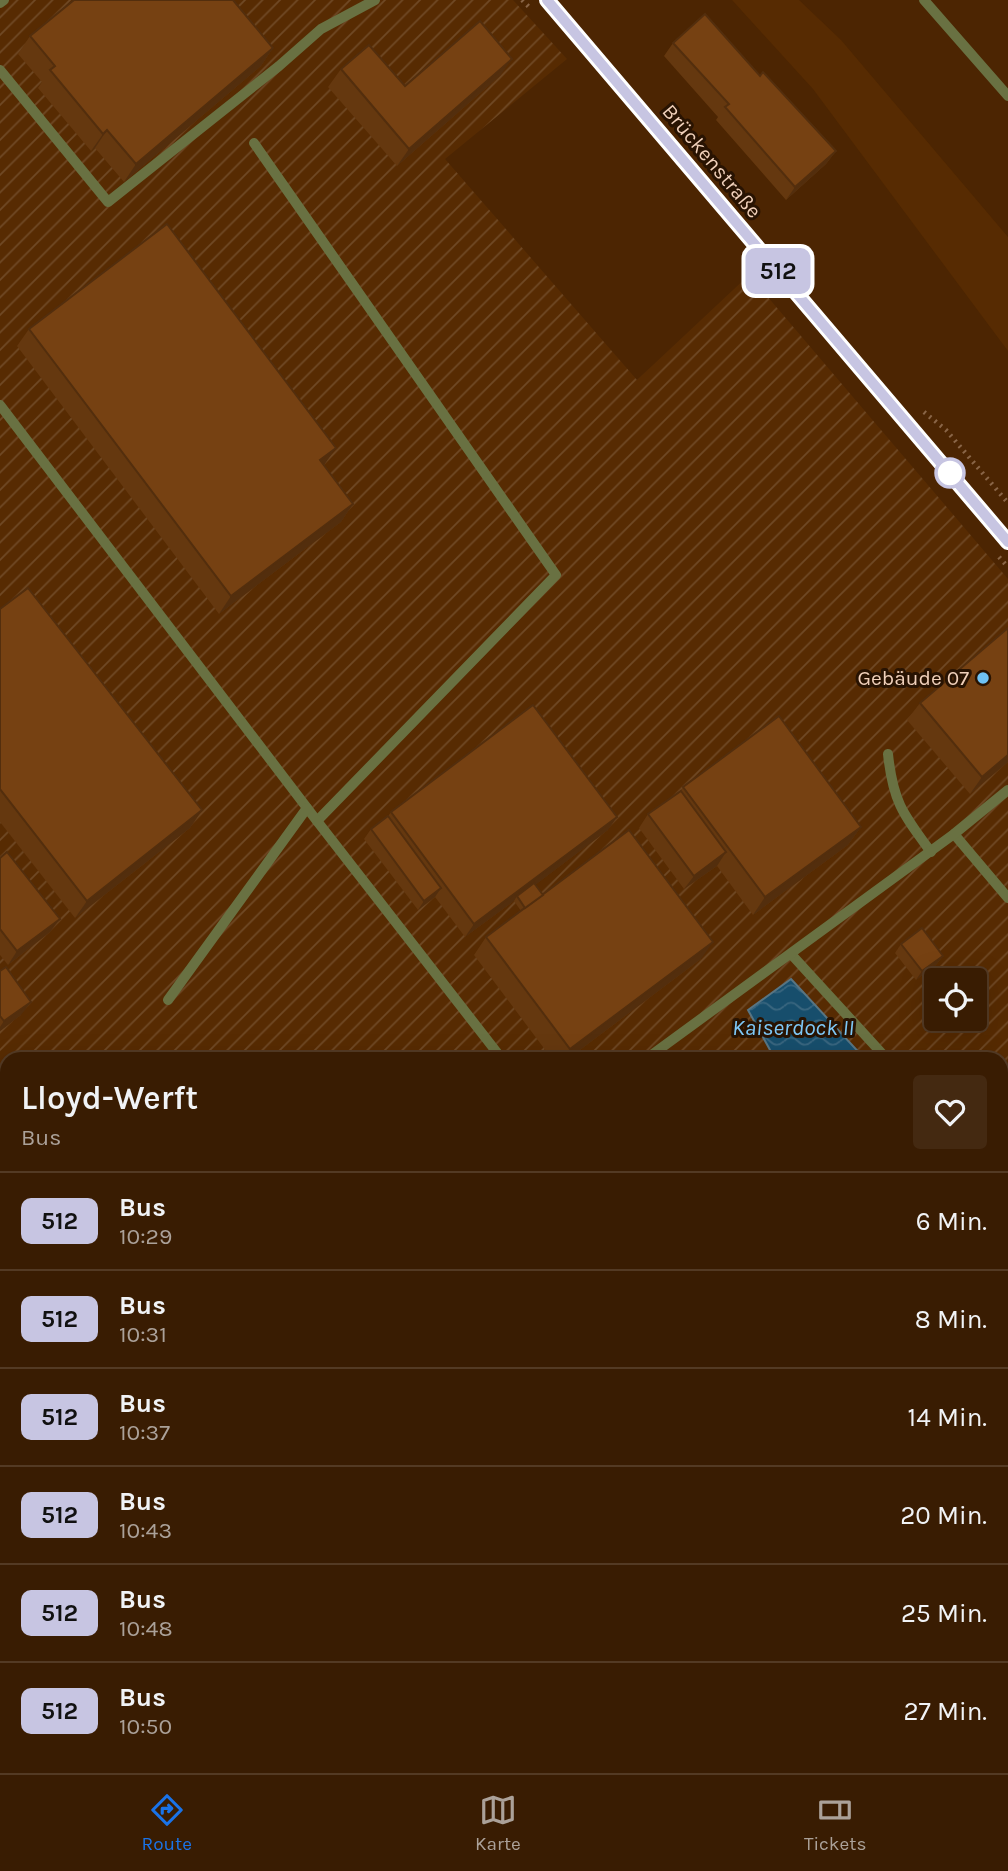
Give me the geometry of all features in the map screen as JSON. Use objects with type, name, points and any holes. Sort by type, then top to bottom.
[{"type":"main road","name":"Brückenstraße","points":[[547,0],[1008,542]]},
{"type":"lane","points":[[0,71],[108,202],[279,66],[321,29],[375,0]]},
{"type":"lane","points":[[924,0],[1008,96]]},
{"type":"lane","points":[[271,56],[279,66]]},
{"type":"lane","points":[[254,143],[556,575],[317,821]]},
{"type":"lane","points":[[0,405],[497,1052]]},
{"type":"lane","points":[[888,754],[891,785],[903,814],[931,852]]},
{"type":"lane","points":[[656,1052],[954,835],[1008,789]]},
{"type":"lane","points":[[168,1000],[307,808]]},
{"type":"lane","points":[[954,835],[1008,898]]},
{"type":"lane","points":[[791,954],[881,1052]]},
{"type":"shaded area","points":[[0,0],[513,0],[567,59],[445,159],[637,380],[749,275],[1008,579],[1008,1052],[0,1052]]},
{"type":"shaded area","points":[[732,0],[799,0],[841,40],[1008,237],[1008,351],[813,89]]},
{"type":"water","name":"Kaiserdock II","points":[[791,979],[859,1052],[771,1052],[748,1010]]},
{"type":"building","points":[[74,0],[233,0],[273,48],[136,164],[107,130],[103,134],[50,70],[55,66],[30,36]]},
{"type":"building","points":[[705,14],[760,76],[763,72],[836,151],[795,187],[725,107],[729,104],[673,43]]},
{"type":"building","points":[[480,21],[512,59],[409,149],[341,69],[369,45],[405,86]]},
{"type":"building","points":[[167,224],[336,448],[320,460],[353,504],[231,596],[29,329]]},
{"type":"building","points":[[28,588],[202,810],[87,901],[0,789],[0,609]]},
{"type":"building","name":"Gebäude 07","points":[[1008,628],[1008,755],[982,777],[920,703]]},
{"type":"building","points":[[533,705],[617,817],[474,924],[391,812]]},
{"type":"building","points":[[779,716],[861,827],[765,897],[683,787]]},
{"type":"building","points":[[681,791],[726,852],[694,876],[648,814]]},
{"type":"building","points":[[388,816],[441,888],[424,901],[371,829]]},
{"type":"building","points":[[629,830],[713,942],[570,1049],[486,937]]},
{"type":"building","points":[[7,852],[60,919],[17,951],[0,929],[0,858]]},
{"type":"building","points":[[534,883],[543,895],[525,908],[517,896]]},
{"type":"building","points":[[922,928],[943,956],[922,971],[901,944]]},
{"type":"building","points":[[6,967],[31,1002],[4,1021],[0,1016],[0,971]]},
{"type":"bus line","name":"512","points":[[547,0],[1008,542]]},
{"type":"place","name":"Gebäude 07","points":[[983,678]]}]
